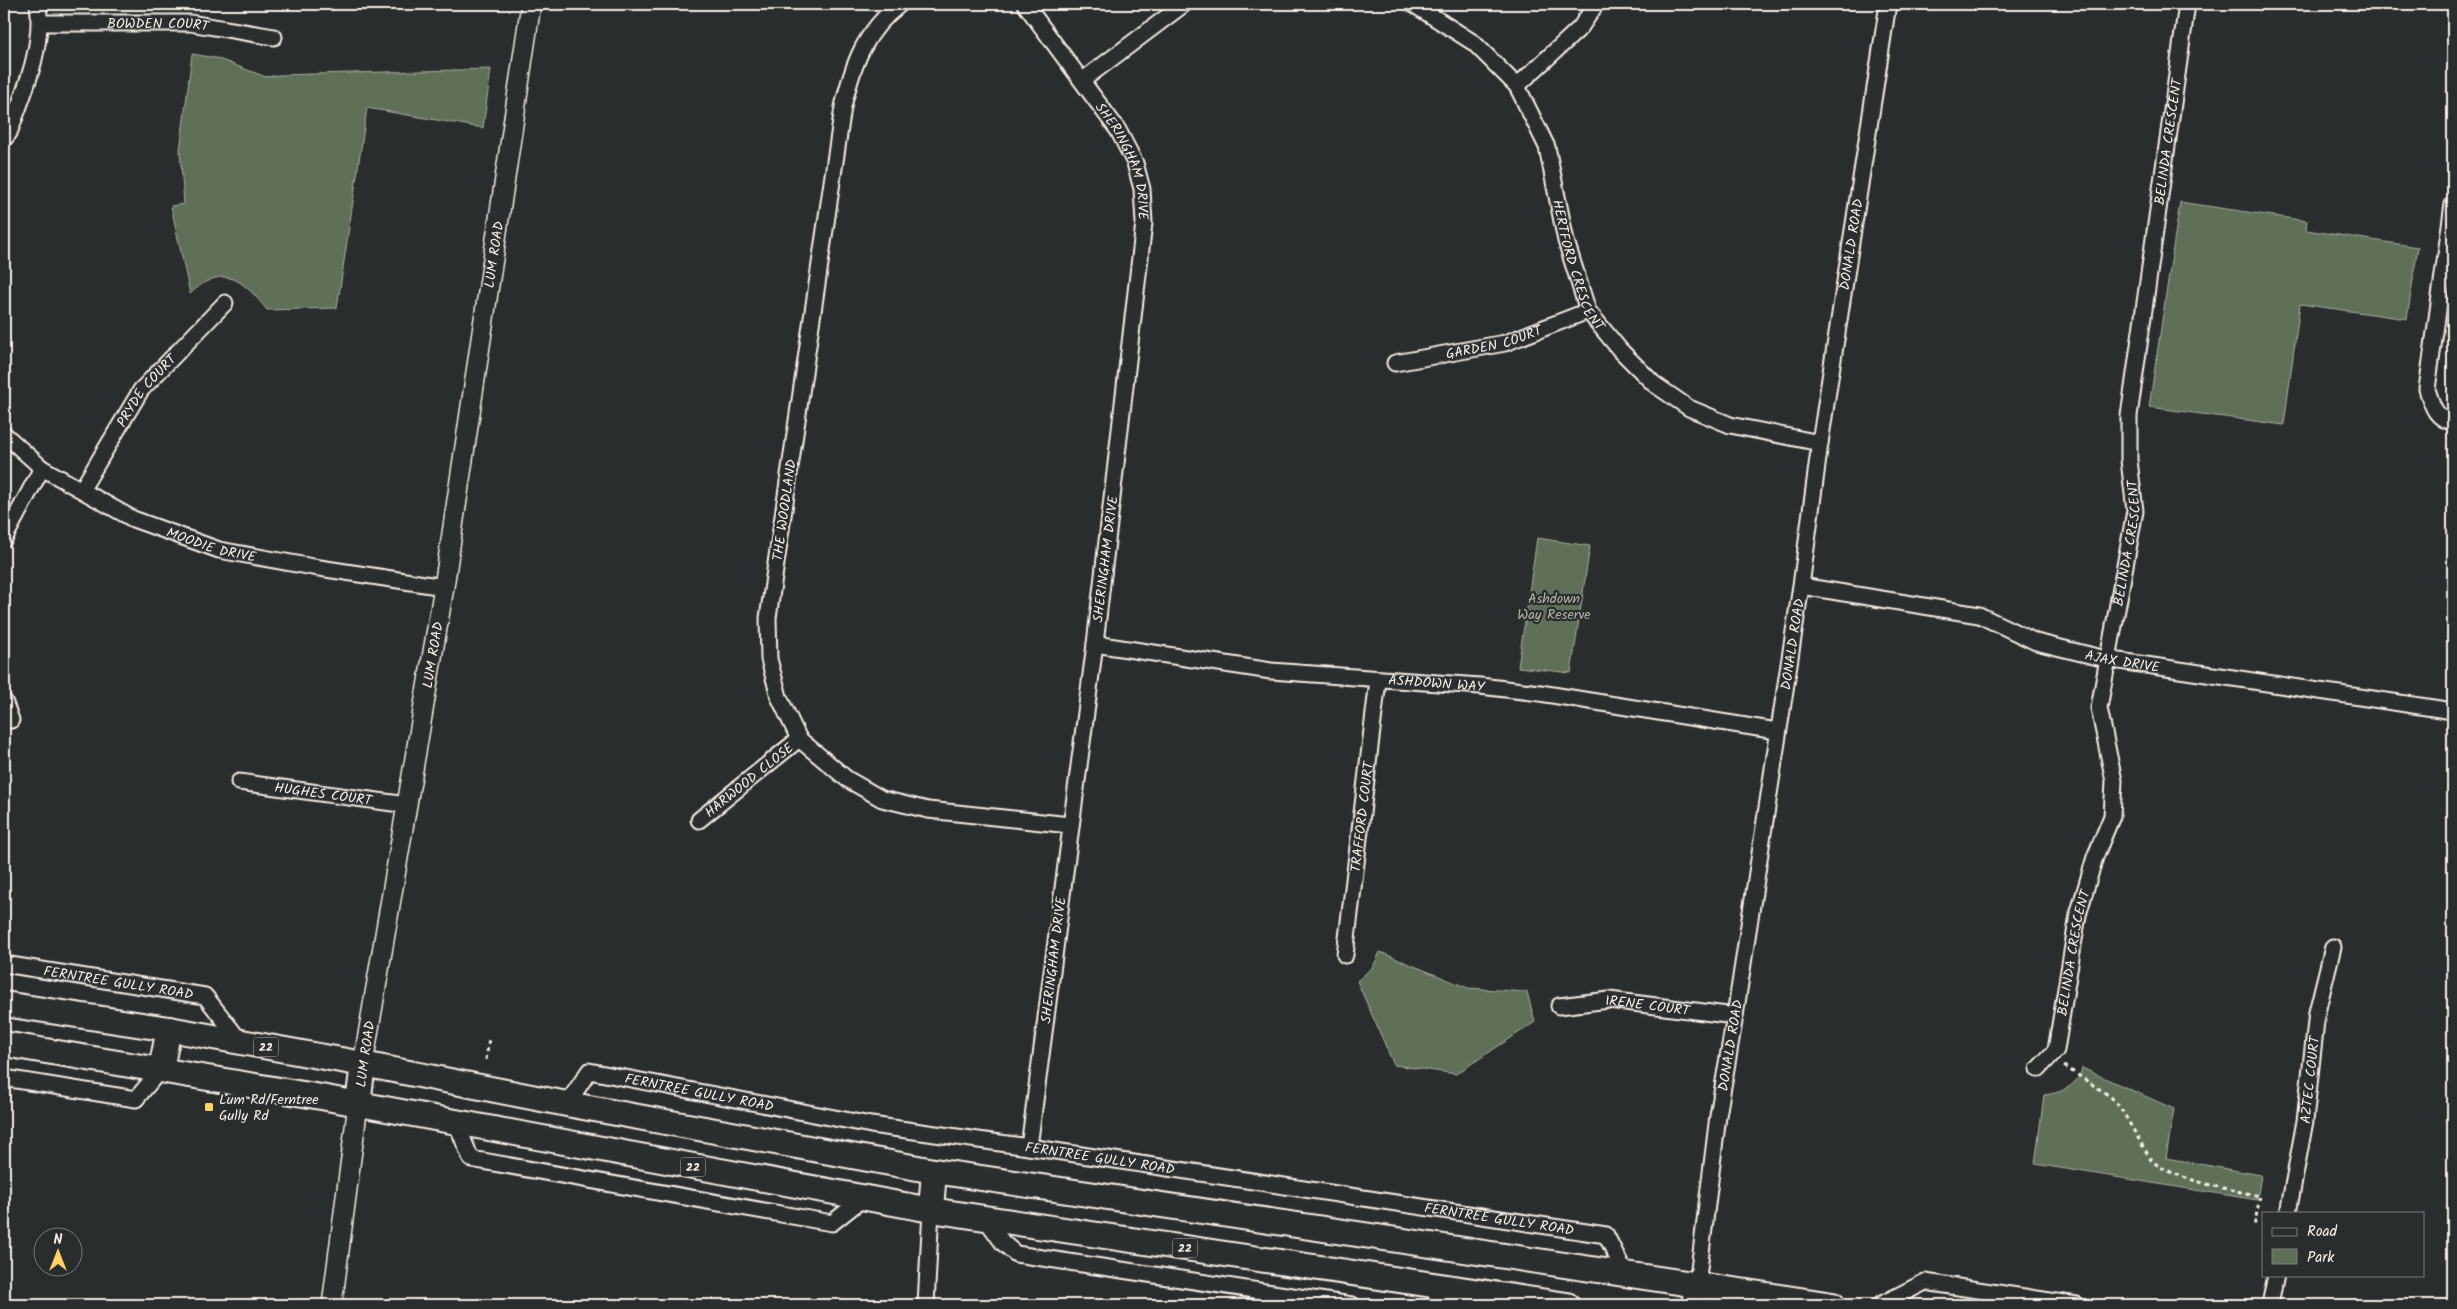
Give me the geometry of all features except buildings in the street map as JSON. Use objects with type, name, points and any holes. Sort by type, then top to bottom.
[{"type":"main road","name":"22","points":[[4,1004],[241,1042],[934,1171],[1626,1275],[1695,1295],[1833,1305]]},
{"type":"main road","points":[[161,1069],[168,1029]]},
{"type":"main road","name":"22","points":[[4,1044],[161,1069],[358,1104],[862,1199],[985,1218],[1437,1296],[1567,1305]]},
{"type":"main road","name":"LUM ROAD","points":[[358,1104],[363,1064]]},
{"type":"main road","points":[[560,1141],[566,1104]]},
{"type":"main road","points":[[931,1210],[934,1171]]},
{"type":"street","points":[[4,138],[9,133],[29,78],[40,23],[38,4]]},
{"type":"street","name":"LUM ROAD","points":[[363,1064],[444,587],[530,4]]},
{"type":"street","name":"THE WOODLAND","points":[[900,4],[869,37],[853,67],[843,106],[768,618],[769,659],[779,696],[799,739],[847,779],[882,799],[928,810],[1070,825]]},
{"type":"street","name":"SHERINGHAM DRIVE","points":[[1025,4],[1083,80],[1118,130],[1135,164],[1142,189],[1144,223],[1095,644],[1029,1147]]},
{"type":"street","points":[[1083,80],[1184,4]]},
{"type":"street","name":"HERTFORD CRESCENT","points":[[1413,4],[1474,43],[1517,86],[1547,147],[1566,241],[1588,311],[1620,350],[1654,384],[1689,408],[1730,425],[1820,443]]},
{"type":"street","points":[[1517,86],[1580,28],[1596,4]]},
{"type":"street","name":"DONALD ROAD","points":[[1695,1295],[1718,1116],[1801,586],[1820,443],[1888,4]]},
{"type":"street","name":"BELINDA CRESCENT","points":[[2038,1070],[2056,1050],[2078,914],[2095,857],[2112,816],[2114,781],[2099,708],[2106,659],[2134,511],[2129,460],[2129,416],[2187,4]]},
{"type":"street","name":"BOWDEN COURT","points":[[40,23],[190,23],[274,37]]},
{"type":"street","points":[[2453,204],[2427,389],[2433,409],[2443,420],[2453,422]]},
{"type":"street","name":"PRYDE COURT","points":[[82,489],[141,390],[225,303]]},
{"type":"street","name":"GARDEN COURT","points":[[1395,363],[1505,343],[1588,311]]},
{"type":"street","name":"MOODIE DRIVE","points":[[4,434],[42,468],[134,519],[219,550],[313,568],[444,587]]},
{"type":"street","points":[[4,539],[42,468]]},
{"type":"street","name":"AJAX DRIVE","points":[[1801,586],[1979,615],[2036,642],[2106,659],[2453,711]]},
{"type":"street","name":"ASHDOWN WAY","points":[[1095,644],[1271,671],[1480,686],[1540,693],[1777,732]]},
{"type":"street","name":"TRAFFORD COURT","points":[[1345,955],[1378,680]]},
{"type":"street","points":[[4,701],[11,720]]},
{"type":"street","name":"HARWOOD CLOSE","points":[[699,820],[799,739]]},
{"type":"street","name":"HUGHES COURT","points":[[239,782],[407,805]]},
{"type":"street","name":"AZTEC COURT","points":[[2288,1212],[2306,1121],[2317,1012],[2333,947]]},
{"type":"street","name":"FERNTREE GULLY ROAD","points":[[4,964],[205,996],[241,1042]]},
{"type":"street","name":"IRENE COURT","points":[[1559,1006],[1609,1000],[1735,1016]]},
{"type":"street","points":[[4,1078],[136,1099],[161,1069]]},
{"type":"street","name":"FERNTREE GULLY ROAD","points":[[566,1104],[589,1071],[871,1125],[1029,1147],[1606,1235],[1626,1275]]},
{"type":"street","name":"LUM ROAD","points":[[332,1305],[358,1104]]},
{"type":"street","points":[[456,1122],[472,1159],[832,1224],[862,1199]]},
{"type":"street","points":[[926,1305],[931,1210]]},
{"type":"street","points":[[985,1218],[1003,1242],[1016,1254],[1352,1305]]},
{"type":"street","points":[[2270,1305],[2276,1276]]},
{"type":"street","points":[[1903,1279],[2078,1305]]},
{"type":"street","points":[[1880,1305],[1925,1282]]},
{"type":"path","points":[[486,1060],[489,1038]]},
{"type":"path","points":[[2049,1058],[2077,1073],[2110,1096],[2120,1107],[2151,1160],[2159,1167],[2201,1181],[2260,1196],[2254,1227]]},
{"type":"green space","points":[[192,54],[216,58],[266,77],[279,75],[491,69],[483,128],[367,108],[337,308],[267,310],[250,290],[241,283],[223,277],[202,284],[190,294],[171,206],[184,204],[180,151]]},
{"type":"green space","points":[[2180,202],[2307,221],[2306,230],[2418,247],[2407,319],[2300,304],[2284,425],[2149,407]]},
{"type":"green space","name":"Ashdown Way Reserve","points":[[1537,538],[1590,546],[1571,673],[1518,667]]},
{"type":"green space","points":[[1380,952],[1468,988],[1527,992],[1535,1022],[1456,1074],[1394,1065],[1357,981],[1373,967]]},
{"type":"green space","points":[[2082,1068],[2174,1109],[2166,1158],[2261,1175],[2257,1200],[2035,1164],[2044,1095],[2057,1092],[2073,1084],[2077,1080]]},
{"type":"place","name":"Lum Rd/Ferntree Gully Rd","points":[[209,1107]]}]
